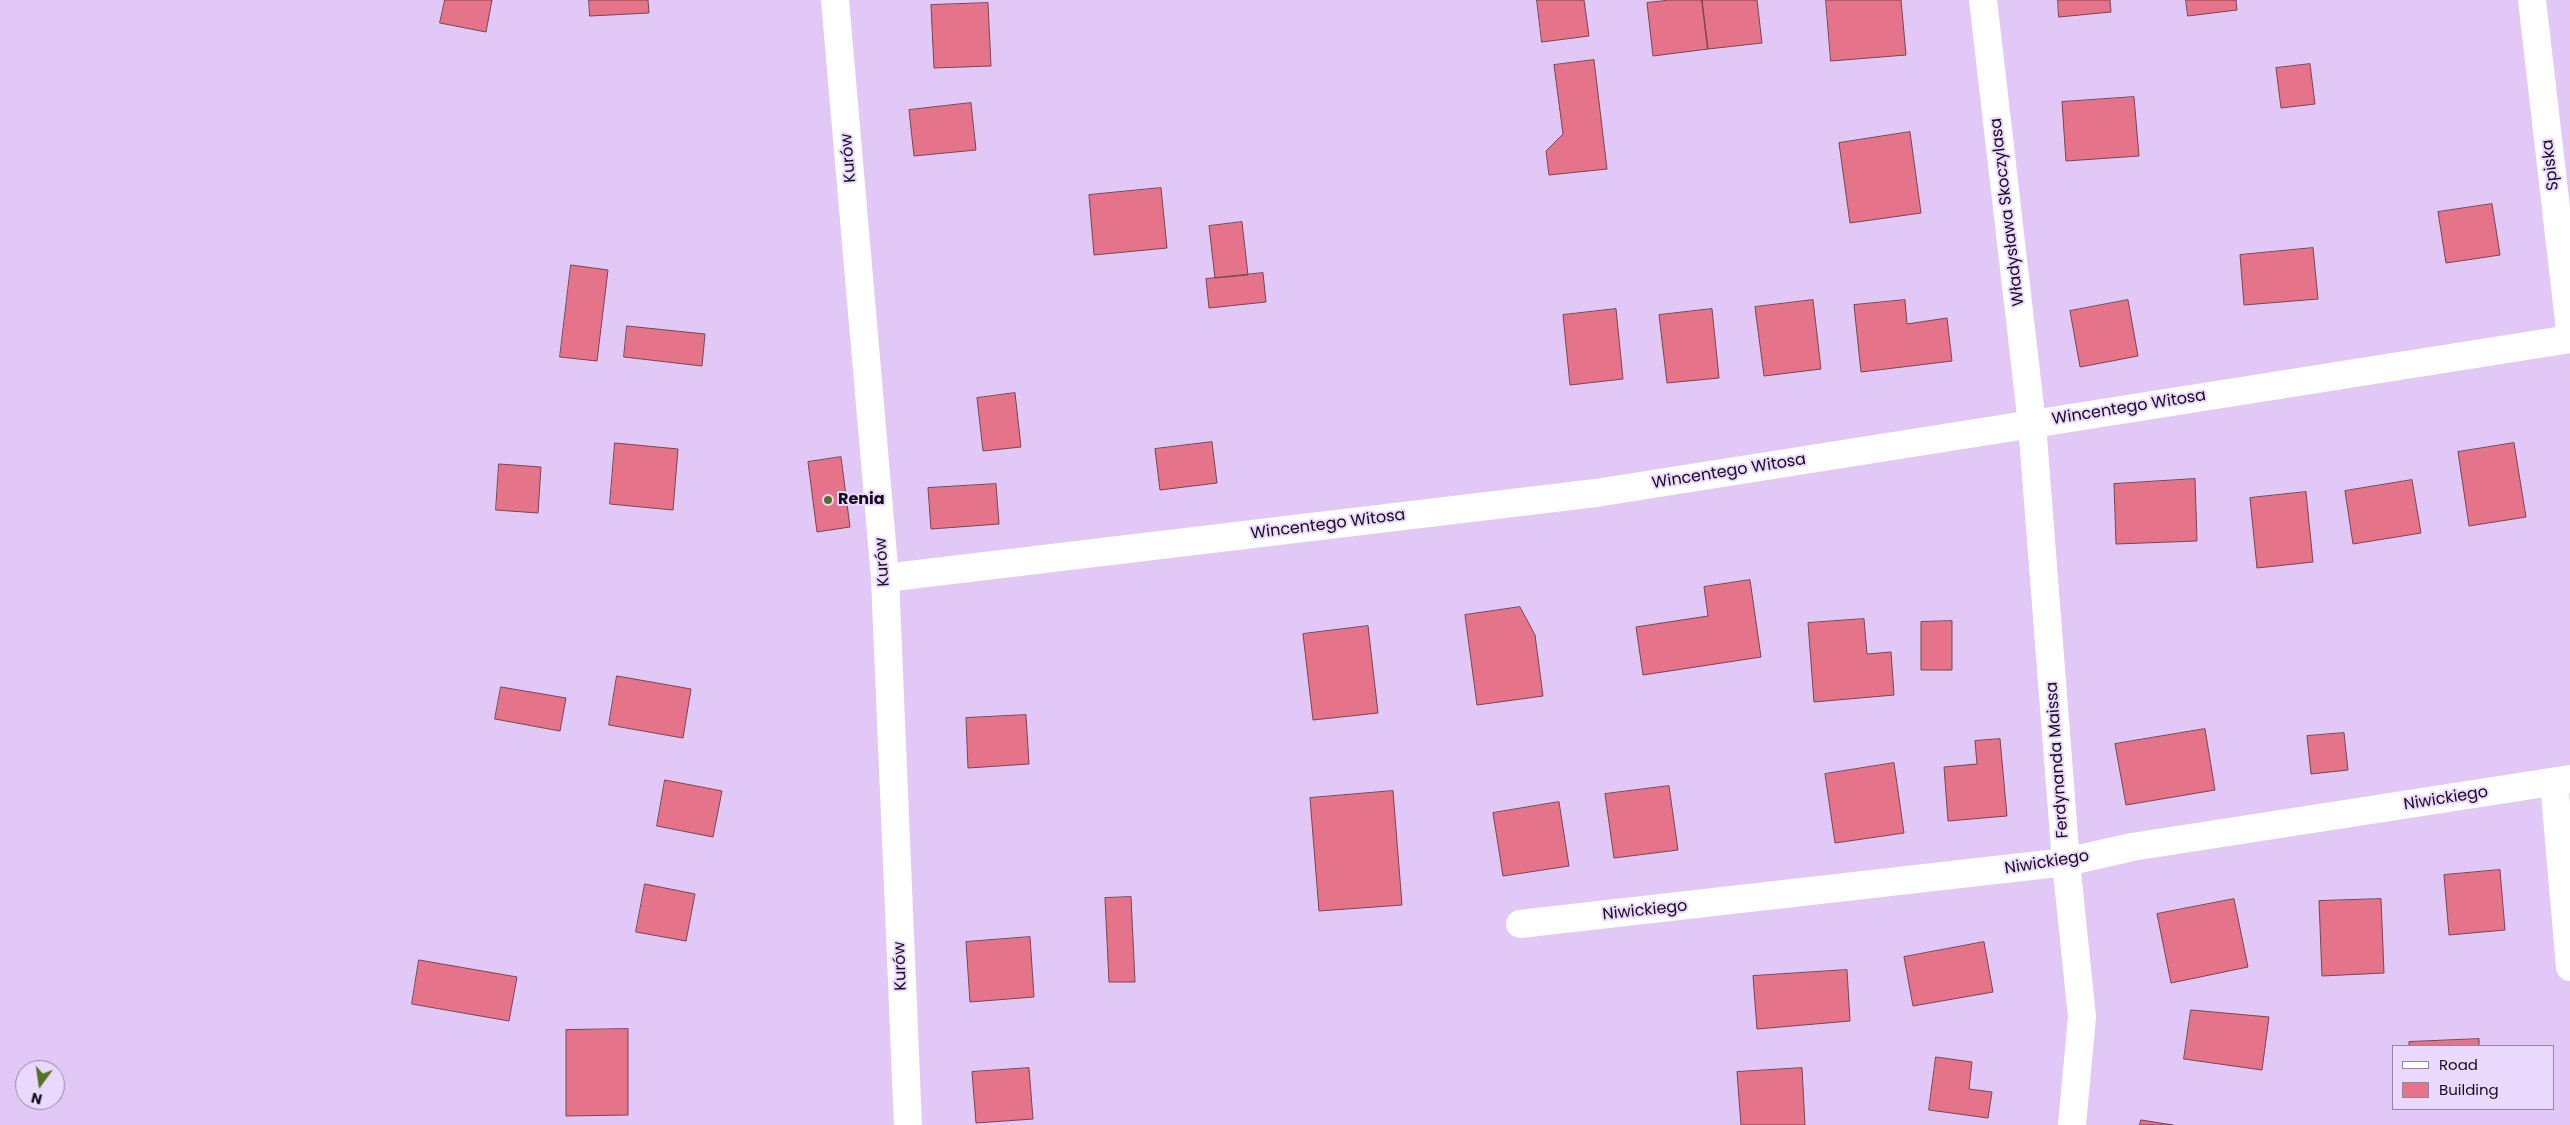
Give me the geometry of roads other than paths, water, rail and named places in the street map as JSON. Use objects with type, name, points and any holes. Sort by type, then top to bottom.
[{"type":"street","name":"Kurów","points":[[835,0],[885,578],[908,1125]]},
{"type":"street","name":"Władysława Skoczylasa","points":[[1983,0],[2032,424]]},
{"type":"street","name":"Spiska","points":[[2532,0],[2570,330]]},
{"type":"street","name":"Wincentego Witosa","points":[[885,578],[1596,493],[2570,339]]},
{"type":"street","name":"Ferdynanda Maissa","points":[[2032,424],[2066,862],[2082,1017],[2072,1125]]},
{"type":"street","name":"Niwickiego","points":[[1520,924],[2066,862],[2132,847],[2562,781]]},
{"type":"street","points":[[2562,781],[2570,967]]},
{"type":"place","name":"Renia","points":[[828,500]]}]
